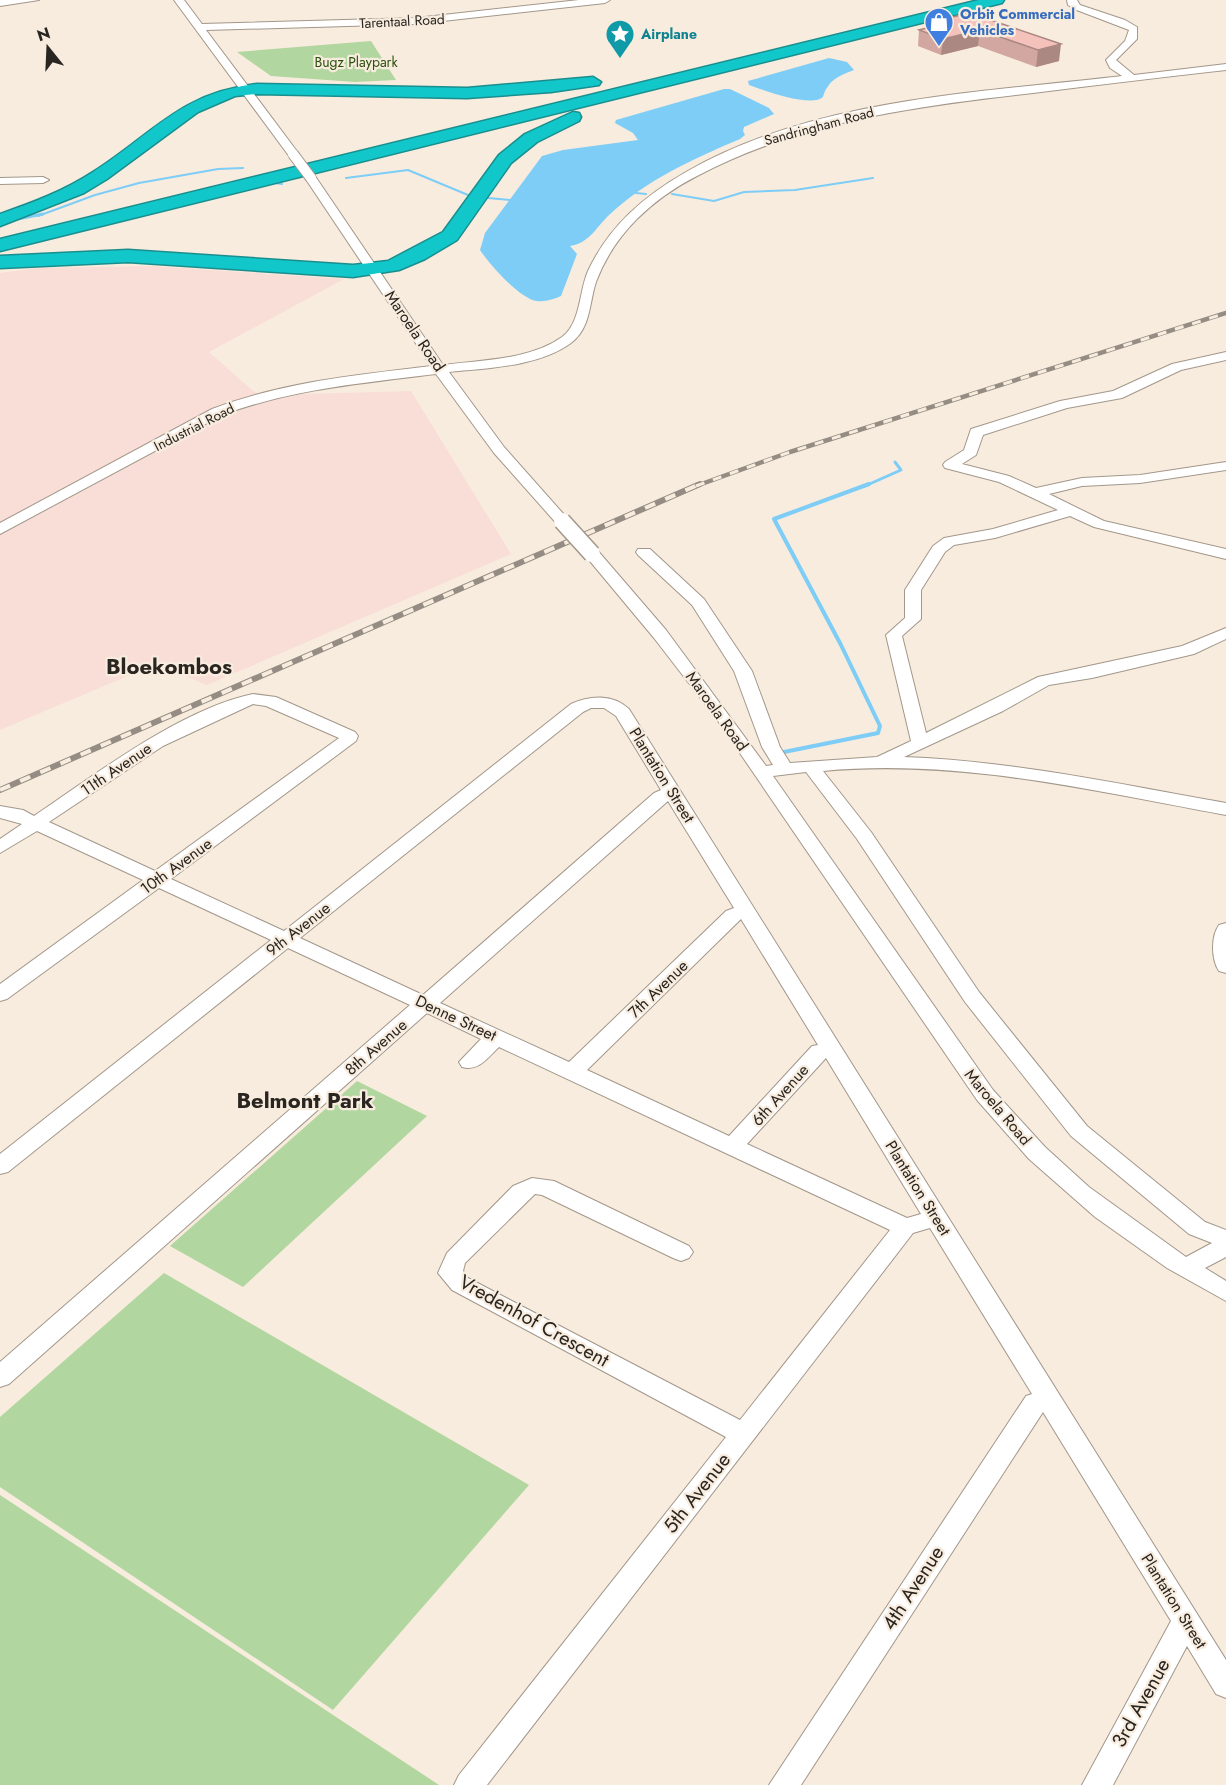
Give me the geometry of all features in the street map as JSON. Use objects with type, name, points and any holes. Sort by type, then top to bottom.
[{"type":"highway","points":[[0,262],[128,256],[339,270],[374,270],[418,255],[450,236],[505,159],[531,138],[564,121],[632,97],[955,0]]},
{"type":"highway","points":[[0,220],[36,207],[101,176],[185,110],[216,97],[244,89],[417,95],[526,91],[593,82],[997,0]]},
{"type":"highway","points":[[0,232],[841,33]]},
{"type":"highway","points":[[0,245],[841,33]]},
{"type":"street","points":[[0,3],[34,0]]},
{"type":"street","name":"Maroela Road","points":[[179,0],[311,178],[440,370],[499,450],[592,554],[684,665],[985,1095],[1036,1152],[1065,1179],[1131,1232],[1186,1269],[1226,1292]]},
{"type":"street","name":"Tarentaal Road","points":[[199,27],[416,21],[605,0]]},
{"type":"street","points":[[1072,0],[1071,3],[1077,7],[1122,22],[1134,29],[1134,34],[1127,45],[1111,60],[1114,66],[1132,78]]},
{"type":"street","name":"Sandringham Road","points":[[440,370],[523,357],[543,351],[572,335],[584,316],[589,283],[600,261],[632,215],[695,172],[741,149],[801,128],[882,109],[1226,67]]},
{"type":"street","points":[[0,181],[44,180]]},
{"type":"street","points":[[1226,356],[1176,367],[1117,395],[1065,404],[976,432],[971,452],[950,465],[1004,479],[1110,528],[1226,555]]},
{"type":"street","name":"Industrial Road","points":[[0,528],[236,405],[305,387],[440,370]]},
{"type":"street","points":[[1036,493],[1082,482],[1140,479],[1226,466]]},
{"type":"street","points":[[920,743],[894,642],[894,635],[913,619],[913,590],[916,582],[927,571],[939,549],[949,541],[995,533],[1072,511]]},
{"type":"street","points":[[644,552],[698,602],[743,671],[771,747],[784,769]]},
{"type":"street","points":[[879,762],[997,707],[1044,681],[1092,673],[1188,650],[1226,633]]},
{"type":"street","name":"11th Avenue","points":[[0,847],[157,742],[239,702],[265,700],[349,736]]},
{"type":"street","name":"Plantation Street","points":[[601,702],[621,710],[1226,1685]]},
{"type":"street","name":"9th Avenue","points":[[0,1166],[577,708],[601,702]]},
{"type":"street","name":"10th Avenue","points":[[0,994],[347,741],[349,736]]},
{"type":"street","points":[[760,772],[879,762],[1030,775],[1226,809]]},
{"type":"street","points":[[811,767],[864,836],[972,997],[1079,1131],[1197,1228],[1226,1239]]},
{"type":"street","name":"8th Avenue","points":[[0,1377],[661,797],[672,792]]},
{"type":"street","name":"Denne Street","points":[[4,812],[36,823],[905,1227]]},
{"type":"street","name":"7th Avenue","points":[[572,1072],[733,915],[746,911]]},
{"type":"street","points":[[1226,929],[1223,942],[1226,966]]},
{"type":"street","points":[[470,1062],[496,1037]]},
{"type":"street","name":"6th Avenue","points":[[732,1147],[820,1051],[831,1048]]},
{"type":"street","name":"Vredenhof Crescent","points":[[681,1252],[546,1187],[534,1186],[521,1192],[455,1259],[450,1273],[460,1284],[744,1434]]},
{"type":"street","points":[[905,1227],[936,1218]]},
{"type":"street","name":"5th Avenue","points":[[469,1785],[905,1227]]},
{"type":"street","points":[[1186,1269],[1226,1246]]},
{"type":"street","name":"4th Avenue","points":[[784,1785],[1035,1403],[1048,1399]]},
{"type":"street","name":"3rd Avenue","points":[[1097,1785],[1186,1621]]},
{"type":"shaded area","points":[[151,266],[344,279],[209,352],[253,391],[268,399],[304,394],[411,391],[511,554],[207,685],[156,664],[0,730],[0,273],[38,268]]},
{"type":"green space","name":"Bugz Playpark","points":[[371,41],[396,80],[355,82],[271,76],[237,52]]},
{"type":"green space","points":[[357,1081],[427,1116],[243,1287],[170,1246]]},
{"type":"green space","points":[[164,1273],[529,1485],[333,1710],[0,1487],[0,1417]]},
{"type":"green space","points":[[0,1495],[439,1785],[0,1785]]},
{"type":"water","points":[[829,58],[847,62],[854,70],[832,82],[823,97],[817,100],[787,97],[749,85],[748,81]]},
{"type":"water","points":[[730,89],[769,108],[774,114],[744,127],[745,135],[740,139],[654,181],[623,203],[587,239],[570,246],[577,254],[561,296],[544,301],[530,299],[506,280],[480,250],[485,233],[542,156],[563,150],[638,140],[633,133],[615,123],[616,120]]},
{"type":"building","points":[[970,13],[1061,44],[1038,50],[980,30],[943,39],[919,30],[943,24],[935,21]]},
{"type":"waterway","points":[[38,216],[95,195],[139,183],[218,169],[243,168]]},
{"type":"waterway","points":[[346,178],[408,170],[468,195]]},
{"type":"waterway","points":[[672,194],[714,201],[744,192],[795,190],[873,178]]},
{"type":"waterway","points":[[268,182],[282,184]]},
{"type":"waterway","points":[[636,193],[646,194]]},
{"type":"waterway","points":[[488,198],[510,200]]},
{"type":"waterway","points":[[7,221],[43,214]]},
{"type":"waterway","points":[[865,486],[901,470],[895,462]]},
{"type":"waterway","points":[[784,752],[878,733],[880,726],[841,645],[774,519],[869,484]]},
{"type":"railway","points":[[696,486],[790,452],[1226,313]]},
{"type":"railway","points":[[0,790],[700,484]]},
{"type":"place","name":"Orbit Commercial Vehicles","points":[[939,48]]},
{"type":"place","name":"Airplane","points":[[620,60]]},
{"type":"district","name":"Bloekombos","points":[[169,666]]},
{"type":"district","name":"Belmont Park","points":[[305,1100]]}]
